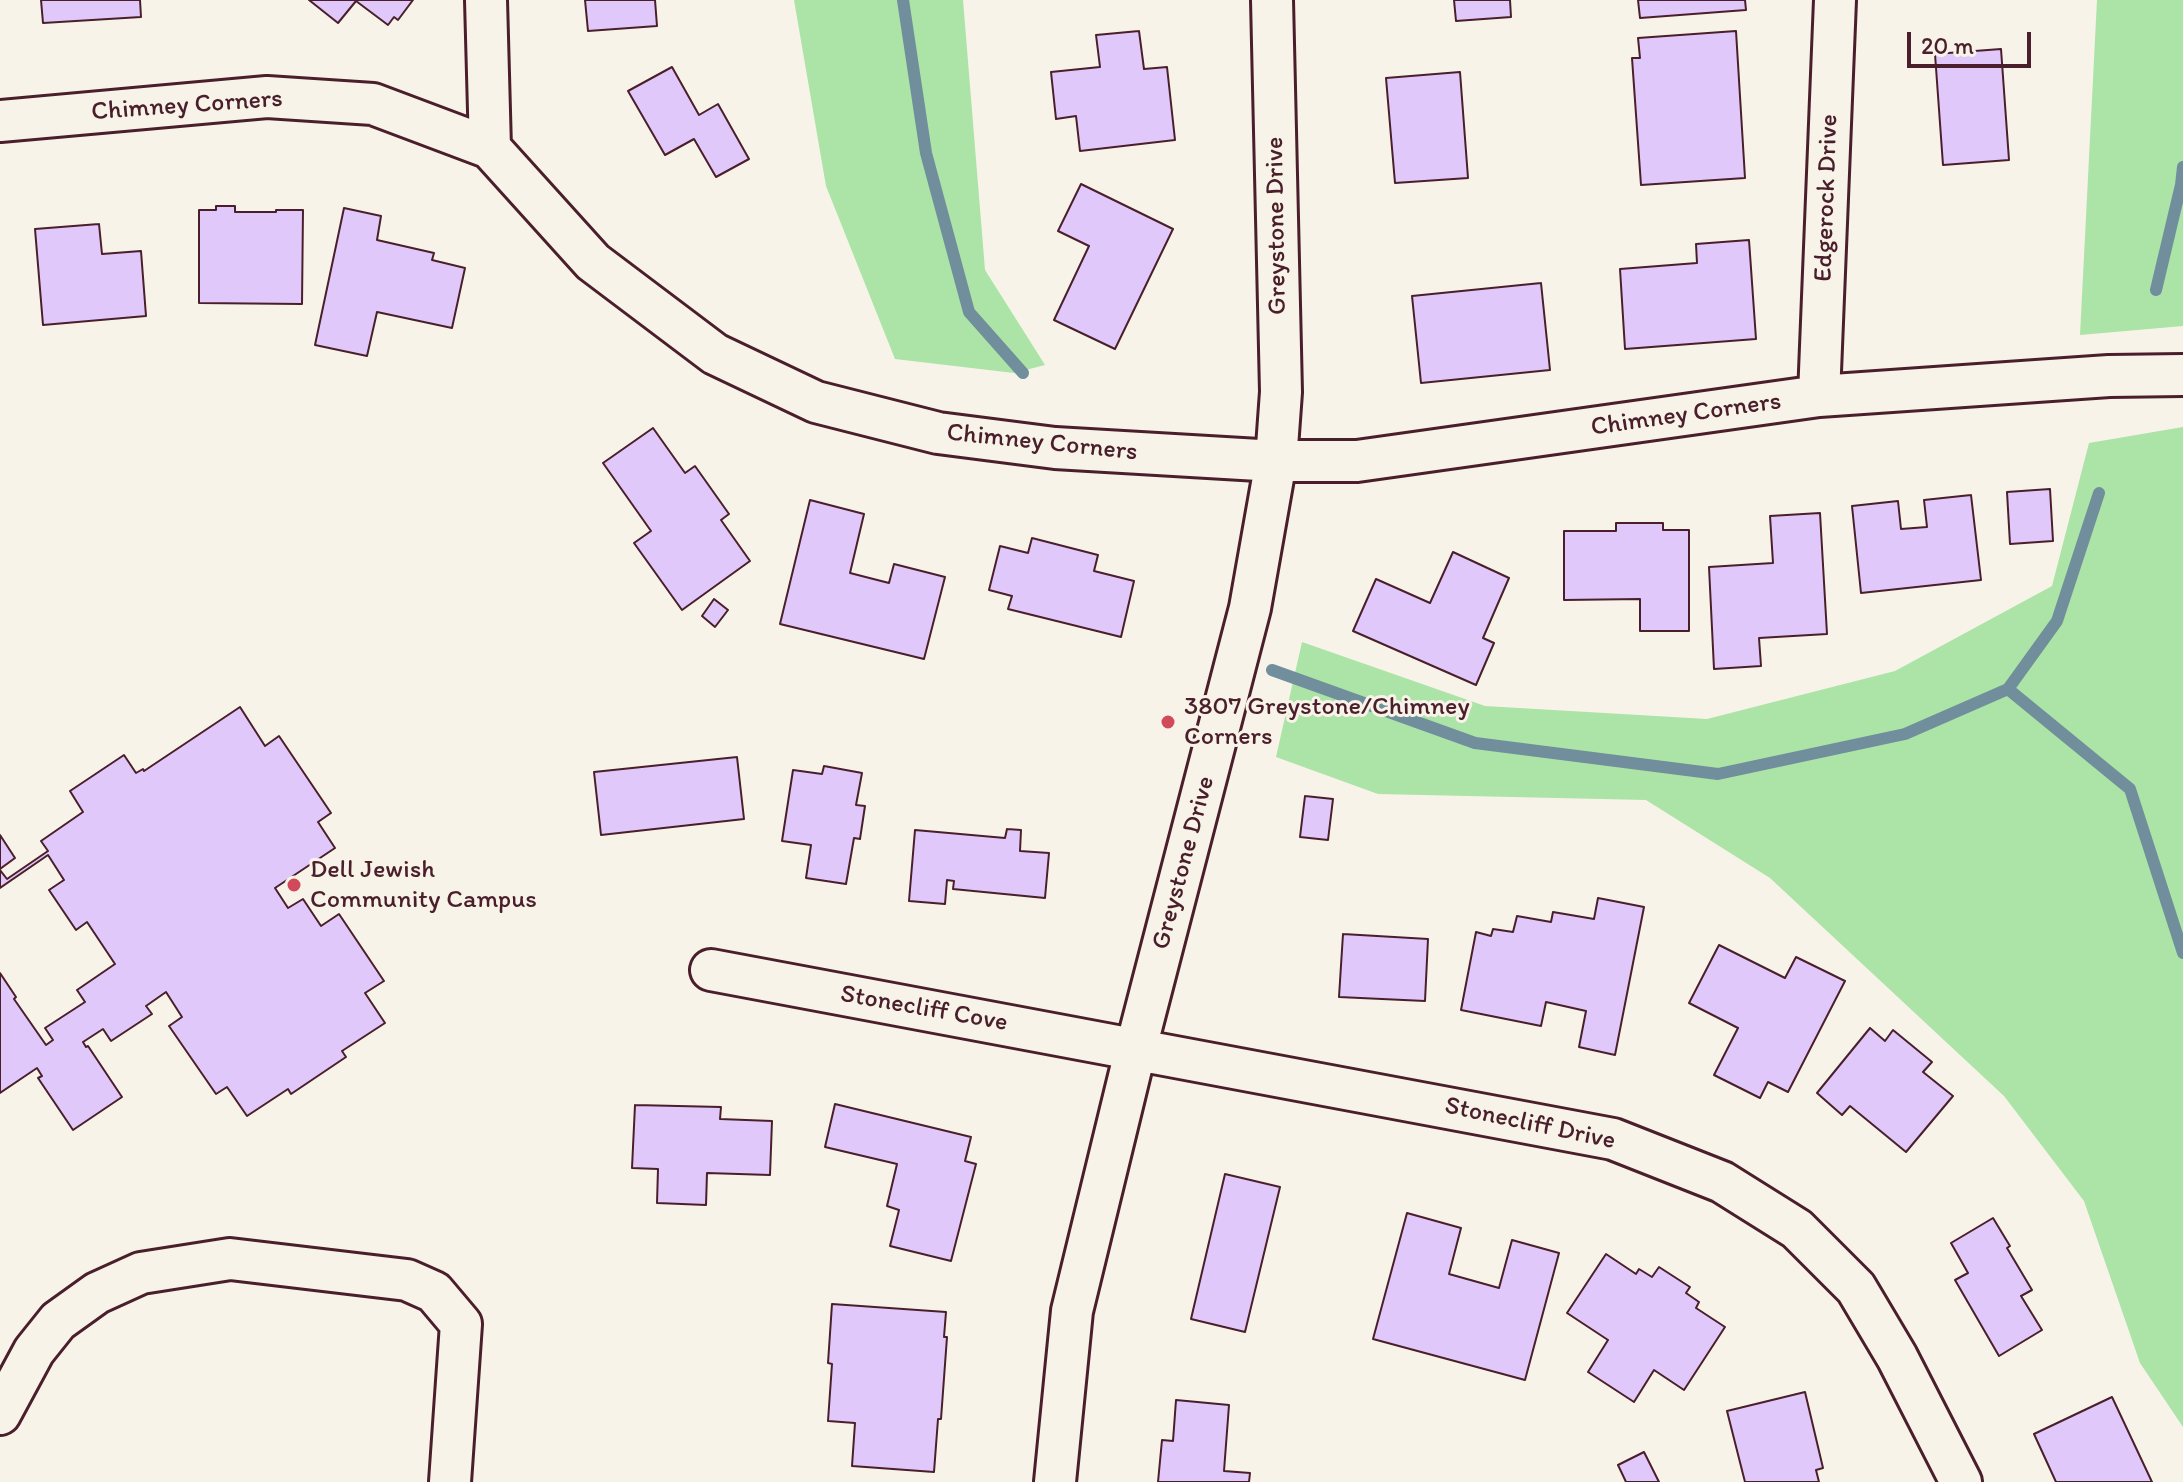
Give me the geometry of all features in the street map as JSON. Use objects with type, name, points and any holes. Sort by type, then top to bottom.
[{"type":"street","points":[[486,0],[490,148]]},
{"type":"street","name":"Greystone Drive","points":[[1055,1482],[1072,1311],[1136,1048],[1250,608],[1276,461],[1281,392],[1272,0]]},
{"type":"street","name":"Edgerock Drive","points":[[1819,396],[1835,0]]},
{"type":"street","name":"Chimney Corners","points":[[0,121],[267,97],[373,104],[490,148],[593,262],[715,354],[816,402],[938,433],[982,439],[1070,449],[1276,461],[1357,461],[1819,396],[2109,376],[2183,375]]},
{"type":"street","name":"Stonecliff Cove","points":[[711,970],[1136,1048]]},
{"type":"street","name":"Stonecliff Drive","points":[[1136,1048],[1613,1139],[1722,1182],[1797,1229],[1856,1288],[1897,1357],[1961,1482]]},
{"type":"street","points":[[0,1414],[34,1351],[58,1321],[97,1293],[141,1273],[230,1259],[407,1280],[434,1292],[461,1324],[450,1482]]},
{"type":"green space","points":[[794,0],[963,0],[985,270],[1045,365],[1014,373],[895,359],[826,186]]},
{"type":"green space","points":[[2097,0],[2183,0],[2183,326],[2080,335]]},
{"type":"green space","points":[[2183,427],[2183,1427],[2140,1363],[2084,1201],[2004,1096],[1770,878],[1646,800],[1378,794],[1276,757],[1302,642],[1485,706],[1707,719],[1895,671],[2052,586],[2089,443]]},
{"type":"building","points":[[41,0],[140,0],[141,17],[43,23]]},
{"type":"building","points":[[309,0],[413,0],[398,20],[394,17],[388,25],[356,1],[338,23]]},
{"type":"building","points":[[585,0],[655,0],[657,26],[588,31]]},
{"type":"building","points":[[1454,0],[1510,0],[1511,17],[1456,21]]},
{"type":"building","points":[[1638,0],[1745,0],[1746,10],[1640,18]]},
{"type":"building","points":[[1139,31],[1144,69],[1167,67],[1175,140],[1080,151],[1076,116],[1056,119],[1051,72],[1100,67],[1096,35]]},
{"type":"building","points":[[1736,31],[1745,178],[1641,185],[1632,58],[1640,58],[1638,38]]},
{"type":"building","points":[[2001,49],[2009,160],[1943,165],[1935,54]]},
{"type":"building","points":[[672,67],[699,115],[718,104],[749,159],[716,177],[694,139],[665,155],[628,91]]},
{"type":"building","points":[[1460,72],[1468,178],[1395,183],[1386,78]]},
{"type":"building","points":[[1081,184],[1173,229],[1115,349],[1054,320],[1089,246],[1058,231]]},
{"type":"building","points":[[216,206],[235,206],[235,212],[303,210],[302,304],[199,303],[199,210],[216,210]]},
{"type":"building","points":[[344,208],[381,216],[377,240],[434,253],[432,260],[465,268],[452,328],[377,312],[367,356],[315,345]]},
{"type":"building","points":[[99,224],[102,254],[141,251],[146,316],[43,325],[35,229]]},
{"type":"building","points":[[1749,240],[1756,339],[1625,349],[1620,269],[1697,263],[1696,244]]},
{"type":"building","points":[[1541,283],[1550,370],[1421,383],[1412,296]]},
{"type":"building","points":[[653,428],[685,473],[695,466],[729,514],[721,520],[750,561],[682,610],[634,543],[651,531],[603,463]]},
{"type":"building","points":[[2050,489],[2053,541],[2010,544],[2007,492]]},
{"type":"building","points":[[1971,495],[1981,580],[1861,593],[1852,506],[1898,501],[1901,529],[1927,527],[1924,500]]},
{"type":"building","points":[[810,500],[864,514],[850,573],[889,583],[894,564],[945,577],[924,659],[780,624]]},
{"type":"building","points":[[1820,513],[1827,634],[1759,638],[1761,666],[1714,669],[1709,567],[1773,563],[1770,516]]},
{"type":"building","points":[[1616,523],[1663,523],[1663,530],[1689,530],[1689,631],[1640,631],[1640,599],[1564,600],[1564,531],[1616,531]]},
{"type":"building","points":[[1032,538],[1098,555],[1094,571],[1134,581],[1121,637],[1008,609],[1012,596],[989,590],[1000,546],[1028,553]]},
{"type":"building","points":[[1453,552],[1509,578],[1483,638],[1494,643],[1476,685],[1353,631],[1376,579],[1430,603]]},
{"type":"building","points":[[714,599],[728,610],[715,627],[702,616]]},
{"type":"building","points":[[240,707],[265,746],[279,736],[331,813],[318,822],[335,848],[275,888],[288,908],[303,899],[321,926],[339,914],[384,981],[365,993],[385,1023],[342,1051],[346,1057],[291,1094],[288,1089],[247,1116],[227,1087],[216,1094],[169,1026],[182,1017],[166,992],[146,1006],[152,1014],[111,1041],[103,1029],[83,1042],[122,1097],[73,1130],[38,1078],[42,1076],[37,1068],[0,1093],[0,973],[46,1045],[53,1040],[45,1028],[85,1002],[77,990],[115,964],[87,922],[76,930],[49,890],[64,880],[48,855],[0,888],[0,870],[7,879],[48,851],[41,841],[83,812],[70,791],[124,755],[136,773],[144,771]]},
{"type":"building","points":[[737,757],[744,819],[601,835],[594,772]]},
{"type":"building","points":[[824,766],[862,773],[856,805],[865,806],[860,839],[854,838],[846,884],[806,878],[811,845],[782,841],[793,770],[822,774]]},
{"type":"building","points":[[1305,796],[1333,799],[1328,840],[1300,837]]},
{"type":"building","points":[[1007,829],[1021,830],[1020,851],[1049,853],[1045,898],[953,889],[954,881],[947,880],[945,904],[909,901],[915,830],[1005,838]]},
{"type":"building","points":[[0,835],[15,858],[0,869]]},
{"type":"building","points":[[1598,898],[1644,907],[1615,1055],[1579,1047],[1586,1011],[1546,1002],[1541,1026],[1461,1010],[1476,932],[1491,936],[1493,929],[1513,932],[1517,916],[1551,922],[1553,912],[1594,919]]},
{"type":"building","points":[[1343,934],[1428,939],[1425,1001],[1339,997]]},
{"type":"building","points":[[1719,945],[1785,978],[1796,957],[1845,981],[1788,1092],[1768,1082],[1760,1098],[1714,1075],[1738,1028],[1689,1003]]},
{"type":"building","points":[[1870,1028],[1885,1041],[1893,1030],[1932,1062],[1923,1072],[1953,1096],[1906,1152],[1850,1106],[1842,1115],[1817,1093]]},
{"type":"building","points":[[835,1104],[971,1137],[965,1161],[976,1164],[951,1261],[890,1246],[899,1210],[887,1206],[897,1164],[825,1147]]},
{"type":"building","points":[[635,1105],[721,1107],[720,1119],[772,1121],[770,1175],[707,1173],[706,1205],[657,1203],[658,1169],[632,1168]]},
{"type":"building","points":[[1225,1174],[1280,1187],[1245,1332],[1191,1319]]},
{"type":"building","points":[[1407,1213],[1461,1228],[1449,1274],[1499,1288],[1512,1240],[1559,1253],[1525,1380],[1373,1339]]},
{"type":"building","points":[[1993,1218],[2032,1290],[2021,1296],[2042,1330],[1999,1356],[1955,1280],[1968,1273],[1951,1243]]},
{"type":"building","points":[[1606,1254],[1636,1274],[1639,1269],[1652,1277],[1659,1267],[1690,1287],[1686,1293],[1699,1302],[1696,1308],[1725,1327],[1684,1390],[1654,1370],[1634,1402],[1588,1372],[1608,1340],[1567,1313]]},
{"type":"building","points":[[832,1304],[946,1312],[941,1419],[938,1419],[934,1472],[852,1466],[855,1423],[828,1421]]},
{"type":"building","points":[[1805,1392],[1823,1468],[1816,1470],[1819,1482],[1745,1482],[1727,1411]]},
{"type":"building","points":[[2112,1397],[2152,1482],[2056,1482],[2034,1434]]},
{"type":"building","points":[[1176,1400],[1229,1405],[1224,1471],[1250,1473],[1249,1482],[1158,1482],[1162,1440],[1173,1441]]},
{"type":"building","points":[[1644,1452],[1659,1482],[1626,1482],[1618,1465]]},
{"type":"waterway","points":[[903,0],[926,153],[969,312],[1023,373]]},
{"type":"waterway","points":[[2156,290],[2183,167]]},
{"type":"waterway","points":[[2099,493],[2057,621],[2008,689],[2130,789],[2183,953]]},
{"type":"waterway","points":[[1272,670],[1475,743],[1718,774],[1905,734],[2008,689]]},
{"type":"place","name":"3807 Greystone/Chimney Corners","points":[[1168,722]]},
{"type":"place","name":"Dell Jewish Community Campus","points":[[294,885]]}]
